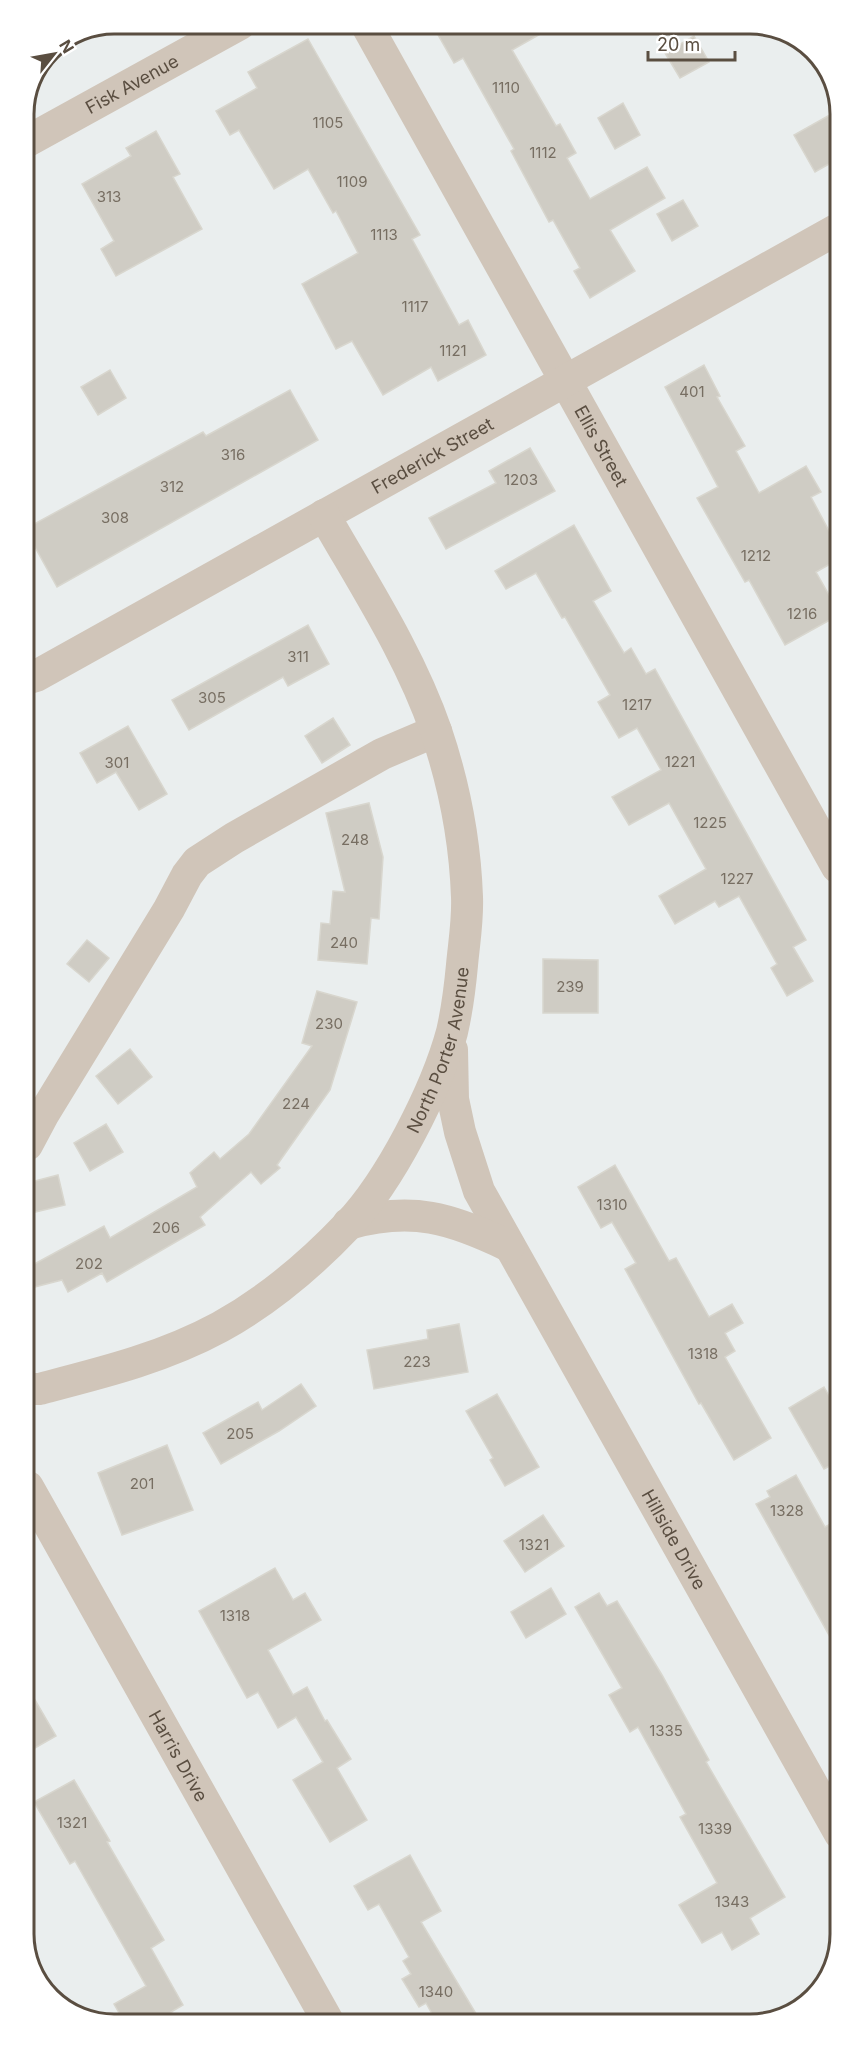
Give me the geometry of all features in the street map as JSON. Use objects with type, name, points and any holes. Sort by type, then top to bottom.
[{"type":"street","name":"Fisk Avenue","points":[[35,136],[221,34]]},
{"type":"street","name":"Ellis Street","points":[[372,34],[830,855]]},
{"type":"street","name":"Frederick Street","points":[[35,676],[830,233]]},
{"type":"street","name":"North Porter Avenue","points":[[34,1389],[122,1368],[172,1350],[220,1327],[280,1286],[348,1224],[381,1181],[420,1113],[442,1064],[452,1031],[459,990],[467,897],[461,828],[436,731],[417,682],[324,516]]},
{"type":"street","points":[[34,1131],[169,909],[187,875],[197,862],[234,838],[382,754],[436,731]]},
{"type":"street","name":"Hillside Drive","points":[[452,1031],[453,1099],[460,1132],[479,1191],[830,1816]]},
{"type":"street","points":[[348,1224],[373,1217],[414,1215],[434,1217],[470,1227],[509,1246]]},
{"type":"street","name":"Harris Drive","points":[[34,1500],[324,2014]]},
{"type":"building","points":[[438,35],[539,35],[512,50],[556,126],[560,124],[576,153],[567,158],[590,199],[647,167],[665,198],[610,230],[635,271],[590,298],[574,271],[580,268],[553,220],[549,222],[511,151],[514,149],[463,58],[454,63]]},
{"type":"building","points":[[694,36],[709,62],[680,78],[665,53]]},
{"type":"building","points":[[308,39],[420,235],[412,239],[459,325],[468,320],[486,355],[438,381],[431,367],[383,395],[352,341],[336,349],[302,284],[358,253],[336,211],[333,213],[308,169],[274,189],[239,130],[230,135],[216,111],[257,88],[248,72]]},
{"type":"building","points":[[623,103],[640,135],[615,149],[598,118]]},
{"type":"building","points":[[830,115],[830,163],[815,172],[794,135]]},
{"type":"building","points":[[156,131],[180,174],[173,177],[202,229],[116,276],[101,249],[114,241],[82,184],[131,156],[126,148]]},
{"type":"building","points":[[683,200],[698,226],[672,241],[657,214]]},
{"type":"building","points":[[704,365],[720,396],[717,397],[745,446],[736,451],[759,493],[806,466],[821,492],[811,497],[830,533],[830,564],[816,572],[830,597],[830,620],[785,645],[749,580],[745,582],[697,498],[718,487],[665,387]]},
{"type":"building","points":[[110,370],[126,398],[98,415],[81,387]]},
{"type":"building","points":[[290,390],[318,440],[57,587],[35,547],[35,524],[203,432],[206,436]]},
{"type":"building","points":[[530,448],[555,491],[446,549],[429,518],[496,483],[489,471]]},
{"type":"building","points":[[574,525],[611,591],[593,601],[624,653],[631,648],[646,674],[655,669],[806,940],[793,947],[813,981],[787,996],[771,968],[777,964],[739,896],[719,907],[715,901],[675,924],[659,896],[706,869],[669,803],[629,825],[612,797],[661,770],[637,728],[619,738],[598,702],[610,695],[565,617],[562,618],[536,573],[506,589],[495,571]]},
{"type":"building","points":[[308,625],[329,664],[288,686],[283,677],[189,730],[172,700]]},
{"type":"building","points":[[333,718],[350,745],[322,763],[305,736]]},
{"type":"building","points":[[128,726],[167,794],[139,810],[116,772],[97,783],[80,753]]},
{"type":"building","points":[[369,803],[383,857],[379,919],[371,918],[367,964],[318,960],[321,923],[330,924],[333,891],[345,892],[326,813]]},
{"type":"building","points":[[87,940],[109,958],[89,982],[67,964]]},
{"type":"building","points":[[543,959],[598,960],[598,1013],[543,1013]]},
{"type":"building","points":[[317,991],[357,1002],[330,1090],[277,1165],[280,1168],[261,1184],[251,1172],[200,1217],[205,1225],[107,1282],[102,1273],[68,1292],[62,1280],[34,1287],[34,1264],[104,1226],[110,1238],[197,1187],[190,1173],[214,1152],[220,1159],[249,1134],[312,1046],[302,1043]]},
{"type":"building","points":[[130,1049],[152,1077],[118,1104],[96,1076]]},
{"type":"building","points":[[106,1124],[123,1152],[90,1171],[74,1143]]},
{"type":"building","points":[[615,1165],[669,1261],[676,1258],[709,1317],[732,1304],[743,1323],[725,1333],[735,1351],[725,1357],[771,1438],[734,1460],[701,1403],[699,1404],[625,1269],[636,1263],[612,1222],[601,1228],[578,1187]]},
{"type":"building","points":[[58,1175],[65,1205],[34,1212],[34,1181]]},
{"type":"building","points":[[459,1324],[468,1372],[374,1389],[367,1350],[428,1339],[427,1330]]},
{"type":"building","points":[[301,1384],[316,1406],[279,1431],[221,1464],[203,1433],[258,1402],[262,1410]]},
{"type":"building","points":[[824,1387],[830,1397],[830,1466],[824,1469],[789,1408]]},
{"type":"building","points":[[497,1394],[539,1467],[505,1486],[490,1460],[493,1458],[466,1411]]},
{"type":"building","points":[[167,1445],[193,1510],[122,1535],[98,1473]]},
{"type":"building","points":[[796,1475],[825,1527],[830,1524],[830,1637],[756,1504],[770,1497],[767,1491]]},
{"type":"building","points":[[543,1515],[564,1546],[525,1572],[504,1541]]},
{"type":"building","points":[[275,1568],[293,1600],[305,1593],[321,1620],[268,1650],[293,1695],[307,1687],[325,1721],[327,1720],[351,1759],[337,1768],[367,1820],[330,1842],[293,1780],[323,1762],[296,1717],[278,1728],[258,1692],[247,1698],[199,1611]]},
{"type":"building","points":[[551,1588],[566,1614],[526,1638],[511,1612]]},
{"type":"building","points":[[599,1593],[607,1606],[617,1601],[662,1675],[709,1760],[706,1762],[785,1897],[750,1918],[759,1934],[732,1950],[722,1932],[702,1943],[679,1905],[717,1883],[680,1817],[686,1814],[638,1727],[630,1732],[609,1695],[622,1688],[575,1607]]},
{"type":"building","points":[[34,1699],[56,1736],[34,1749]]},
{"type":"building","points":[[74,1780],[164,1940],[151,1948],[183,2005],[171,2012],[172,2014],[120,2014],[114,2004],[146,1986],[75,1861],[70,1864],[34,1802]]},
{"type":"building","points":[[410,1855],[441,1911],[421,1922],[476,2014],[432,2014],[426,2003],[419,2007],[402,1979],[411,1974],[403,1961],[409,1957],[379,1904],[368,1910],[354,1886]]}]
